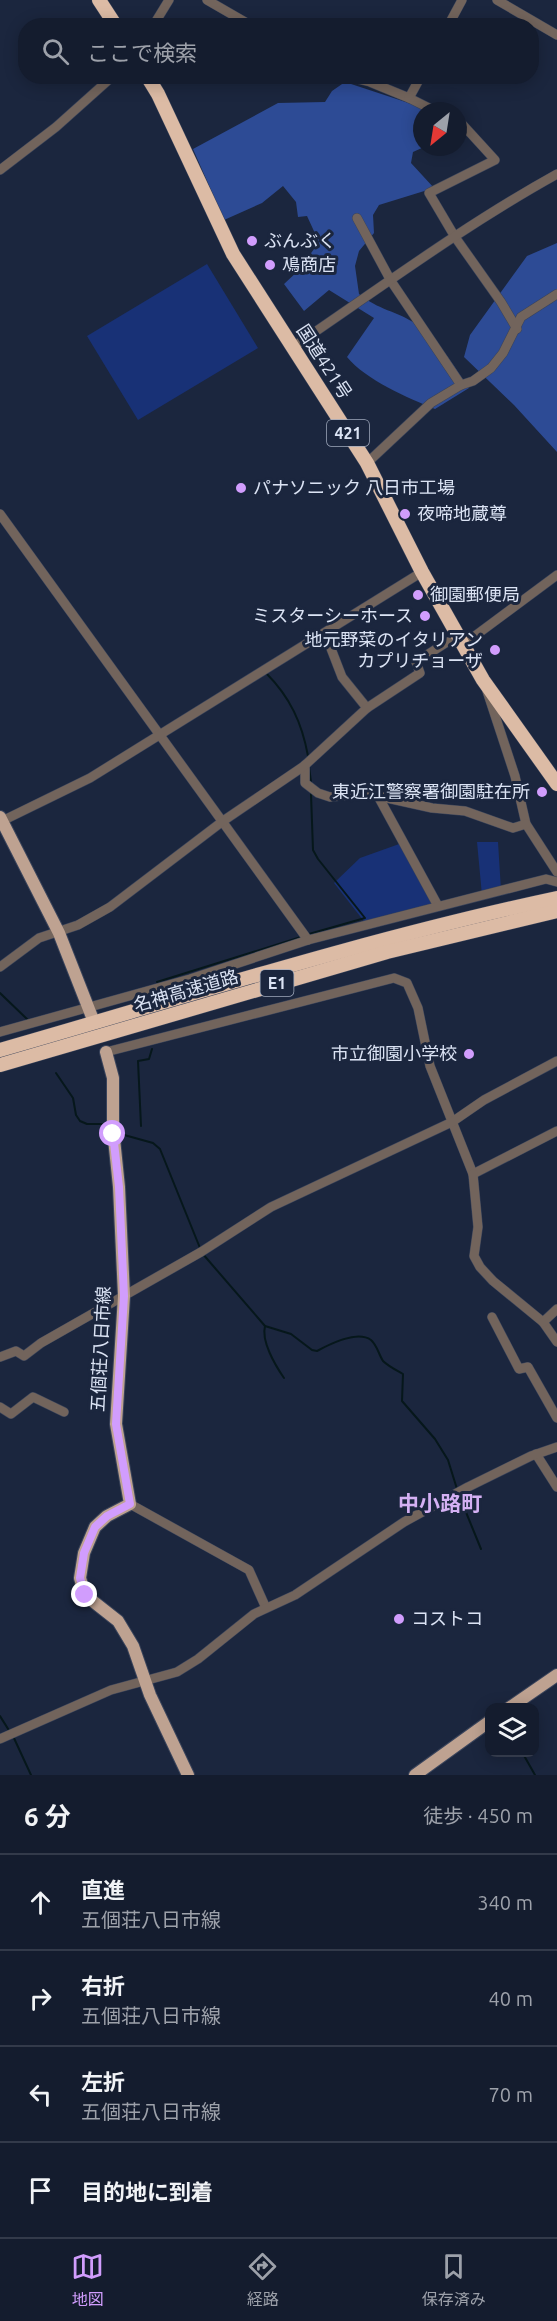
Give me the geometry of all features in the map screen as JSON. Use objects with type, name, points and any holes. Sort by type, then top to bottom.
[{"type":"highway","points":[[100,1],[111,18]]},
{"type":"highway","name":"国道421号","points":[[151,84],[233,254],[367,463],[422,572],[483,680],[557,784]]},
{"type":"highway","name":"名神高速道路","points":[[0,1050],[384,940],[496,911],[556,902]]},
{"type":"highway","name":"名神高速道路","points":[[0,1065],[556,902]]},
{"type":"main road","points":[[1,819],[59,933],[90,1012]]},
{"type":"main road","name":"五個荘八日市線","points":[[106,1052],[113,1078],[113,1131],[119,1187],[124,1296],[116,1424],[130,1504]]},
{"type":"main road","points":[[130,1504],[107,1516],[95,1527],[84,1553],[80,1578],[85,1595],[118,1621],[133,1646],[145,1680],[188,1775]]},
{"type":"main road","points":[[515,1703],[557,1675]]},
{"type":"main road","points":[[415,1775],[485,1724]]},
{"type":"street","points":[[158,18],[169,0]]},
{"type":"street","points":[[207,0],[238,18]]},
{"type":"street","points":[[452,18],[462,0]]},
{"type":"street","points":[[497,0],[528,18]]},
{"type":"street","points":[[539,24],[557,35]]},
{"type":"street","points":[[0,170],[56,128],[104,84]]},
{"type":"street","points":[[375,84],[417,102]]},
{"type":"street","points":[[409,98],[417,84]]},
{"type":"street","points":[[467,129],[495,160],[429,193],[455,237],[501,302],[517,329]]},
{"type":"street","points":[[292,347],[455,237],[557,174]]},
{"type":"street","points":[[357,218],[391,281],[461,385]]},
{"type":"street","points":[[367,463],[431,403],[461,385],[473,381],[491,368],[503,353],[521,317],[557,294]]},
{"type":"street","points":[[0,514],[308,940]]},
{"type":"street","points":[[1,819],[90,778],[422,572]]},
{"type":"street","points":[[0,967],[39,938],[78,925],[110,907],[223,821],[305,765],[367,708],[420,674],[416,663],[424,657],[447,642],[464,644],[557,575]]},
{"type":"street","points":[[325,633],[342,677],[367,708]]},
{"type":"street","points":[[483,680],[515,776],[526,824],[557,872]]},
{"type":"street","points":[[305,765],[305,783],[318,793],[330,797],[361,794],[378,796],[432,808],[465,811],[513,828],[526,824]]},
{"type":"street","points":[[378,796],[438,906]]},
{"type":"street","points":[[0,1032],[90,1012],[308,940],[546,879],[557,882]]},
{"type":"street","points":[[106,1052],[394,978],[407,984],[418,1008],[430,1066],[473,1173],[478,1227],[474,1256],[480,1267],[493,1281],[543,1322],[557,1342]]},
{"type":"street","points":[[0,1357],[16,1351],[24,1356],[41,1342],[201,1252],[270,1207],[452,1122],[484,1100],[557,1061]]},
{"type":"street","points":[[473,1173],[557,1131]]},
{"type":"street","points":[[543,1322],[557,1309]]},
{"type":"street","points":[[492,1317],[519,1369],[528,1367],[557,1418]]},
{"type":"street","points":[[0,1407],[11,1414],[33,1397],[64,1412]]},
{"type":"street","points":[[5,1736],[111,1690],[177,1672],[243,1622],[295,1594],[404,1522],[468,1487],[536,1454],[557,1447]]},
{"type":"street","points":[[536,1454],[557,1487]]},
{"type":"street","points":[[130,1504],[249,1570],[266,1608]]},
{"type":"shaded area","points":[[342,84],[351,84],[413,104],[411,163],[434,188],[379,205],[373,215],[374,233],[359,251],[355,266],[359,294],[373,304],[409,320],[424,330],[432,337],[469,388],[435,409],[376,381],[347,357],[374,318],[329,290],[304,311],[284,284],[299,270],[319,242],[307,216],[298,217],[296,202],[283,186],[262,203],[224,220],[193,149],[278,103],[325,102],[332,91]]},
{"type":"shaded area","points":[[557,243],[557,452],[514,405],[464,357],[470,335],[527,256]]},
{"type":"shaded area","points":[[207,264],[258,348],[138,420],[87,336]]},
{"type":"shaded area","points":[[477,842],[498,842],[501,890],[482,895]]},
{"type":"shaded area","points":[[402,843],[438,906],[367,925],[334,883],[360,858]]},
{"type":"waterway","points":[[266,673],[282,691],[294,711],[308,756]]},
{"type":"waterway","points":[[309,767],[311,782]]},
{"type":"waterway","points":[[309,934],[365,918],[313,850],[311,794]]},
{"type":"waterway","points":[[157,982],[301,937]]},
{"type":"waterway","points":[[0,993],[28,1020]]},
{"type":"waterway","points":[[141,1126],[138,1061],[149,1059],[152,1049]]},
{"type":"waterway","points":[[56,1073],[73,1098],[76,1115],[80,1121],[87,1124],[109,1124]]},
{"type":"waterway","points":[[117,1133],[153,1143],[160,1149],[200,1248]]},
{"type":"waterway","points":[[202,1253],[265,1326],[291,1334],[312,1350],[317,1351],[351,1337],[365,1337],[371,1340],[383,1361],[403,1374],[402,1401],[435,1439],[448,1460],[457,1489]]},
{"type":"waterway","points":[[265,1326],[267,1346],[284,1378]]},
{"type":"waterway","points":[[461,1500],[481,1549]]},
{"type":"waterway","points":[[0,1716],[10,1732]]},
{"type":"waterway","points":[[13,1736],[31,1775]]},
{"type":"waterway","points":[[525,1757],[535,1775]]},
{"type":"place","name":"ぶんぶく","points":[[252,241]]},
{"type":"place","name":"鳰商店","points":[[270,265]]},
{"type":"place","name":"パナソニック 八日市工場","points":[[241,488]]},
{"type":"place","name":"夜啼地蔵尊","points":[[405,514]]},
{"type":"place","name":"御園郵便局","points":[[418,595]]},
{"type":"place","name":"ミスターシーホース","points":[[425,616]]},
{"type":"place","name":"地元野菜のイタリアン カプリチョーザ","points":[[495,650]]},
{"type":"place","name":"東近江警察署御園駐在所","points":[[542,792]]},
{"type":"place","name":"市立御園小学校","points":[[469,1054]]},
{"type":"place","name":"コストコ","points":[[399,1619]]},
{"type":"district","name":"中小路町","points":[[440,1504]]},
{"type":"route","points":[[85,1595],[80,1578],[84,1553],[95,1527],[107,1516],[130,1504],[116,1424],[124,1296],[119,1187],[113,1134]]}]
